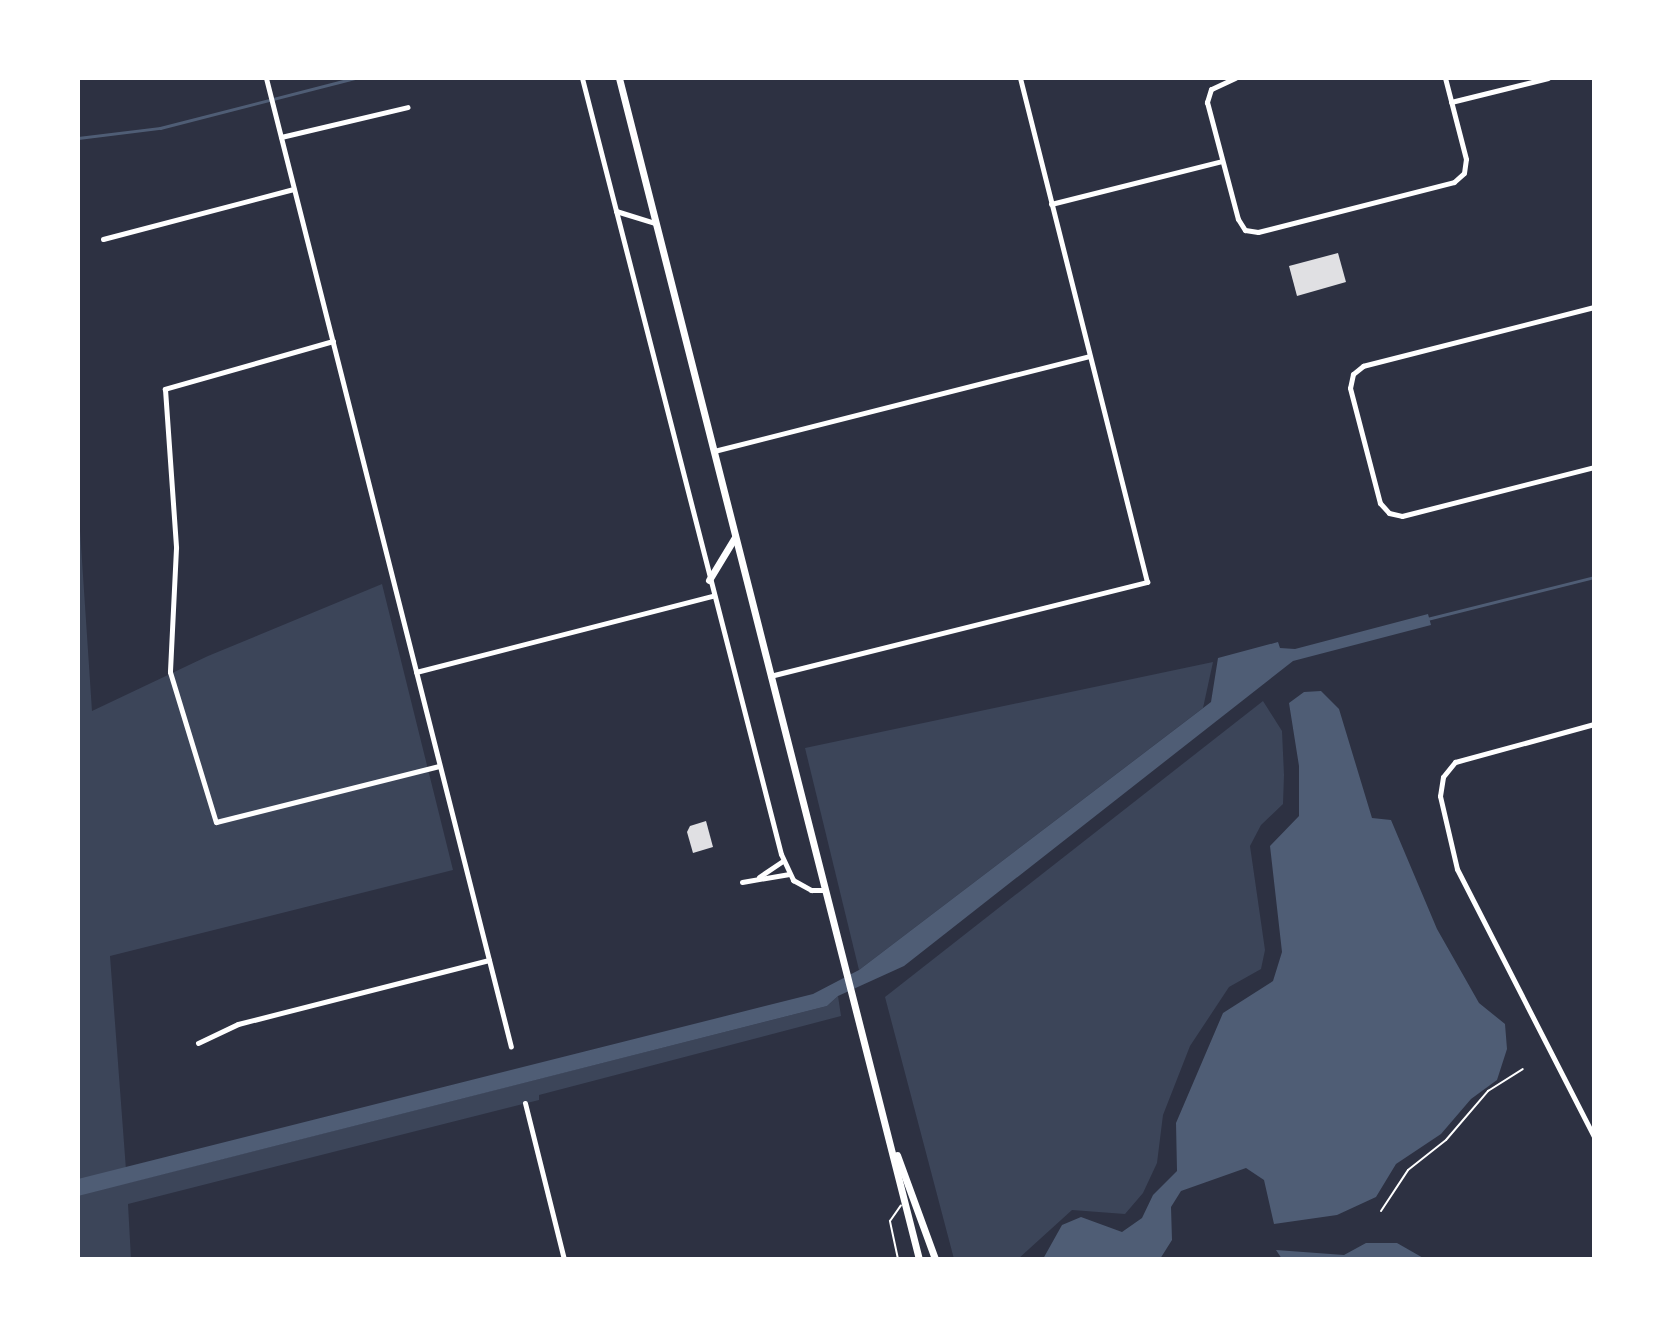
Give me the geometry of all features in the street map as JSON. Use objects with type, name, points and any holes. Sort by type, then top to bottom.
[{"type":"main road","points":[[619,78],[826,890],[843,970],[919,1259]]},
{"type":"main road","points":[[709,580],[735,537]]},
{"type":"main road","points":[[883,1119],[935,1259]]},
{"type":"street","points":[[266,78],[511,1047]]},
{"type":"street","points":[[582,78],[783,861],[789,874],[801,887],[826,890]]},
{"type":"street","points":[[770,676],[1147,582],[1020,78]]},
{"type":"street","points":[[1235,78],[1211,89],[1207,102],[1238,219],[1245,230],[1258,232],[1454,182],[1464,173],[1466,159],[1445,78]]},
{"type":"street","points":[[1451,102],[1548,78]]},
{"type":"street","points":[[281,137],[408,107]]},
{"type":"street","points":[[1051,204],[1222,161]]},
{"type":"street","points":[[103,239],[294,189]]},
{"type":"street","points":[[616,211],[655,223]]},
{"type":"street","points":[[1594,307],[1363,366],[1353,374],[1350,388],[1380,503],[1389,513],[1402,516],[1594,467]]},
{"type":"street","points":[[333,341],[174,383],[162,396],[174,484],[170,672],[216,822],[439,765]]},
{"type":"street","points":[[713,451],[1089,356]]},
{"type":"street","points":[[416,672],[713,596]]},
{"type":"street","points":[[1594,724],[1455,762],[1443,777],[1440,796],[1457,869],[1594,1137]]},
{"type":"street","points":[[758,877],[783,861]]},
{"type":"street","points":[[742,882],[789,874]]},
{"type":"street","points":[[198,1043],[238,1024],[489,960]]},
{"type":"street","points":[[525,1103],[563,1259]]},
{"type":"lane","points":[[898,1259],[890,1221],[905,1203]]},
{"type":"path","points":[[1381,1211],[1408,1170],[1446,1140],[1488,1091],[1523,1069]]},
{"type":"shaded area","points":[[78,500],[92,711],[208,656],[382,584],[453,870],[110,956],[127,1183],[827,1006],[838,996],[841,1016],[539,1095],[539,1100],[128,1204],[131,1259],[78,1259]]},
{"type":"shaded area","points":[[1428,614],[1431,625],[1293,661],[904,966],[838,996],[827,1006],[78,1196],[78,1179],[813,994],[859,970],[1211,702],[1218,658],[1278,642],[1280,648],[1295,649]]},
{"type":"shaded area","points":[[1213,662],[1203,708],[859,970],[805,748]]},
{"type":"shaded area","points":[[1321,691],[1339,709],[1372,818],[1391,820],[1437,929],[1479,1003],[1505,1024],[1507,1049],[1497,1080],[1471,1099],[1441,1134],[1396,1164],[1376,1197],[1337,1215],[1274,1224],[1264,1180],[1246,1168],[1181,1191],[1171,1207],[1172,1240],[1160,1259],[1043,1259],[1062,1225],[1081,1217],[1122,1232],[1142,1218],[1153,1195],[1177,1171],[1176,1123],[1223,1013],[1273,981],[1282,952],[1270,846],[1299,816],[1299,766],[1289,703],[1304,692]]},
{"type":"shaded area","points":[[1263,701],[1282,731],[1284,775],[1283,804],[1261,825],[1250,846],[1265,950],[1261,969],[1229,987],[1190,1046],[1163,1115],[1157,1163],[1143,1193],[1125,1214],[1072,1210],[1018,1259],[954,1259],[885,997]]},
{"type":"shaded area","points":[[1366,1243],[1397,1243],[1425,1259],[1282,1259],[1276,1250],[1344,1255]]},
{"type":"building","points":[[1338,253],[1346,282],[1297,296],[1289,266]]},
{"type":"building","points":[[706,821],[713,847],[693,853],[687,832],[690,826]]},
{"type":"waterway","points":[[78,138],[160,128],[355,78]]},
{"type":"waterway","points":[[1427,619],[1594,577]]}]
